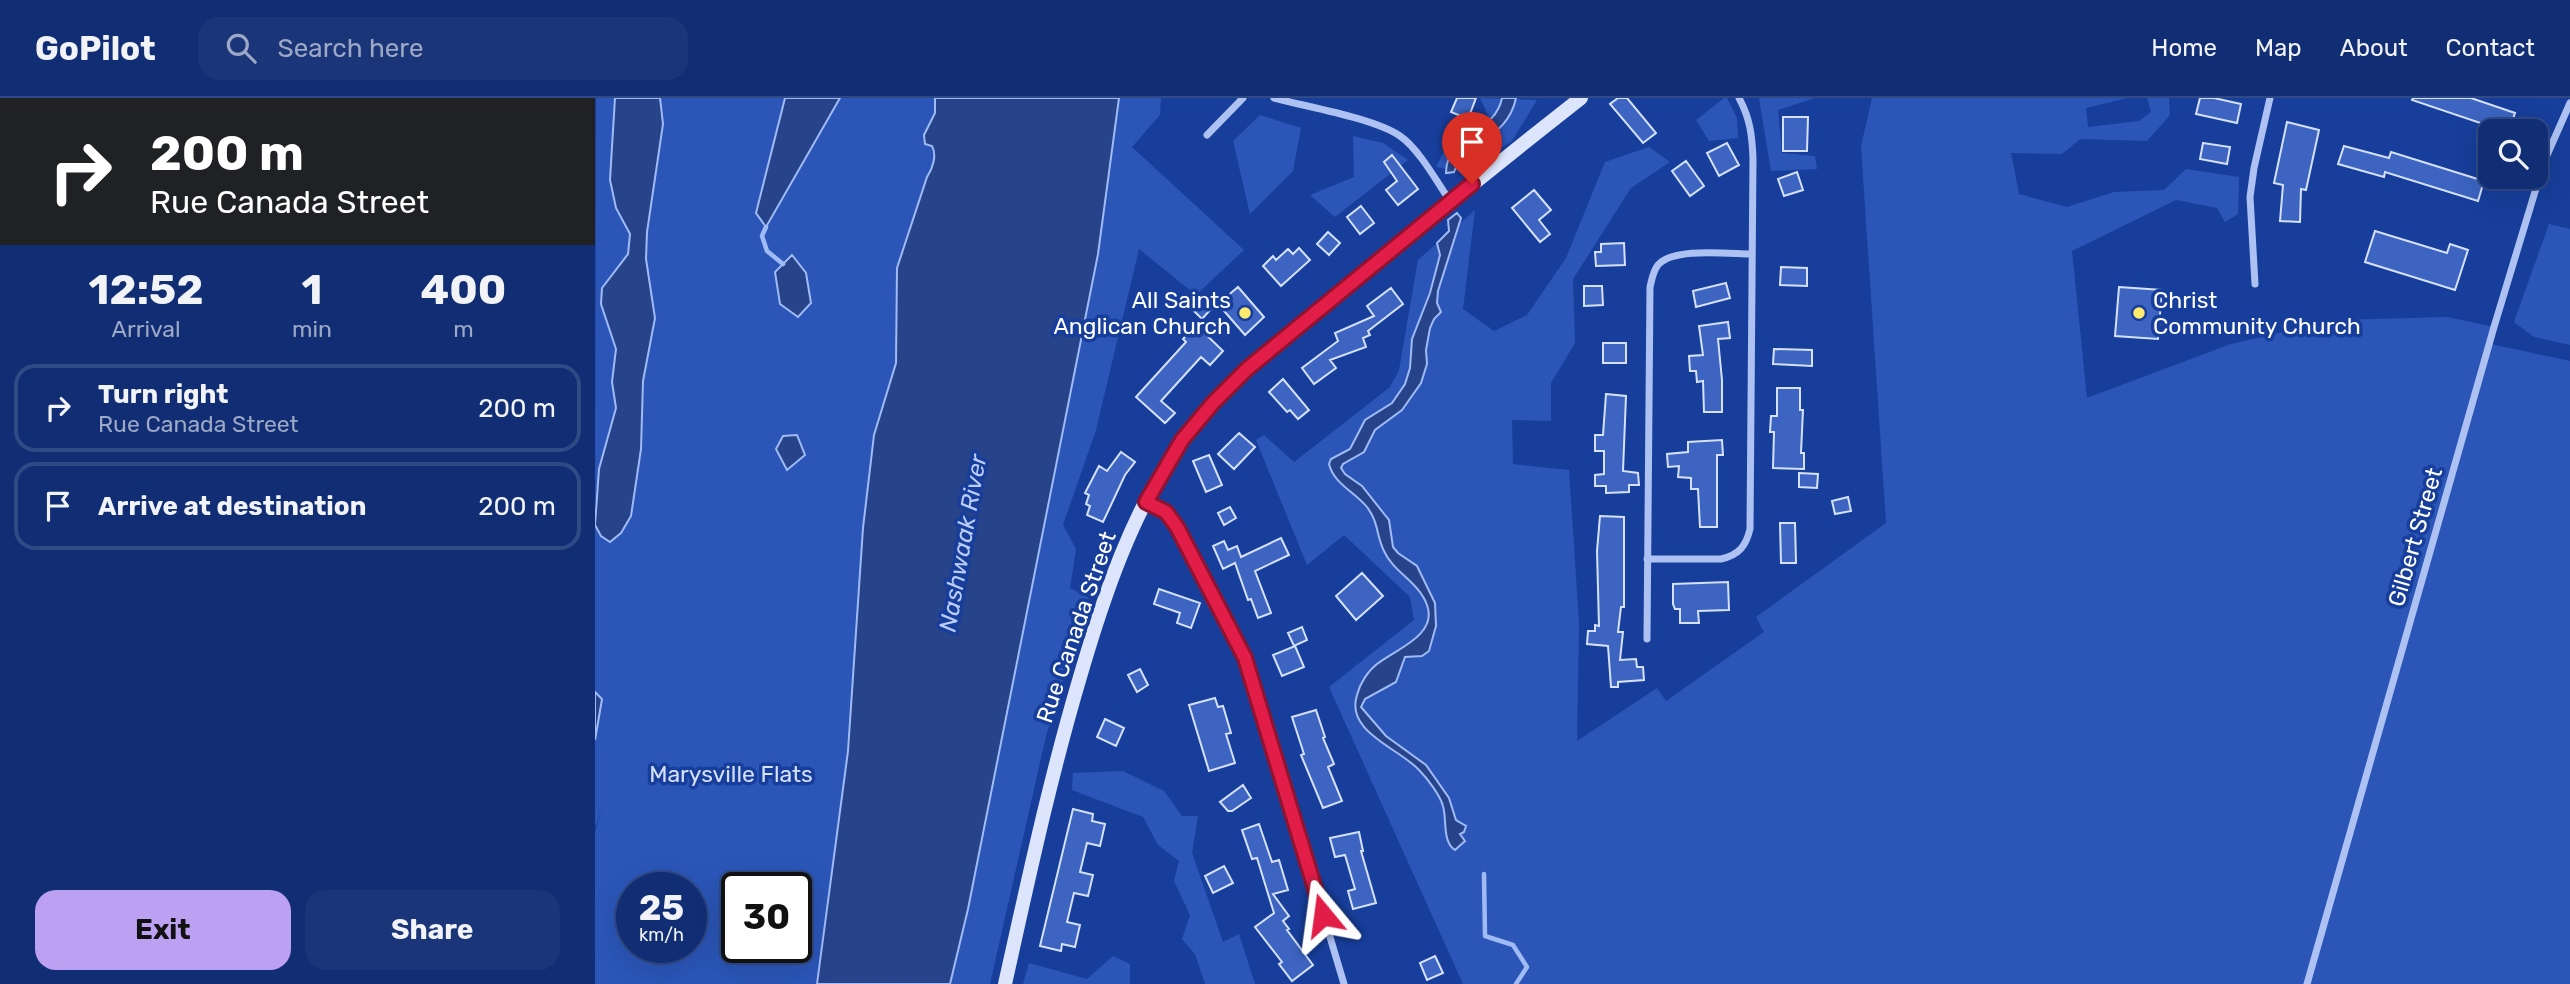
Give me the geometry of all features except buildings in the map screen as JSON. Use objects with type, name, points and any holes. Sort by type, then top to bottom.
[{"type":"main road","name":"Rue Canada Street","points":[[1005,984],[1060,745],[1089,645],[1118,564],[1146,502],[1182,440],[1213,403],[1247,369],[1450,201],[1581,98]]},
{"type":"street","points":[[1207,135],[1243,98]]},
{"type":"street","points":[[1274,98],[1370,123],[1402,137],[1416,152],[1450,201]]},
{"type":"street","points":[[1647,559],[1721,559],[1732,556],[1742,549],[1750,529],[1752,129],[1747,111],[1739,98]]},
{"type":"street","points":[[2255,284],[2251,190],[2270,98]]},
{"type":"street","name":"Gilbert Street","points":[[2307,984],[2494,327],[2544,162],[2570,103]]},
{"type":"street","points":[[1647,639],[1650,287],[1653,275],[1658,265],[1681,254],[1752,254]]},
{"type":"street","points":[[1146,502],[1166,512],[1177,527],[1245,658],[1344,984]]},
{"type":"green space","name":"Marysville Flats","points":[[596,98],[935,98],[935,113],[924,136],[935,151],[897,268],[896,364],[874,435],[863,528],[848,751],[817,984],[595,984],[595,832],[602,809],[595,828],[595,525],[601,536],[641,449],[643,381],[622,263],[610,275],[612,334],[616,349],[612,382],[616,408],[599,469],[595,504]]},
{"type":"green space","points":[[1119,98],[1161,98],[1160,115],[1132,147],[1244,250],[1196,295],[1139,249],[1096,430],[1063,525],[1076,549],[1070,588],[1089,598],[1046,736],[990,984],[950,984],[968,909],[1098,254]]},
{"type":"green space","points":[[1480,98],[1537,100],[1512,141],[1464,172],[1436,167],[1450,140],[1488,115]]},
{"type":"green space","points":[[1727,98],[1737,118],[1738,138],[1709,141],[1696,120]]},
{"type":"green space","points":[[1759,98],[1815,98],[1778,110],[1782,153],[1815,156],[1817,169],[1771,171]]},
{"type":"green space","points":[[1872,98],[2127,98],[2086,108],[2088,127],[2139,121],[2151,112],[2147,98],[2169,98],[2170,115],[2147,141],[2080,139],[2062,154],[2011,153],[2019,194],[2067,207],[2114,192],[2164,190],[2186,169],[2239,177],[2238,214],[2225,222],[2217,208],[2176,200],[2072,251],[2087,398],[2231,344],[2336,320],[2447,317],[2494,327],[2491,344],[2570,361],[2570,984],[1463,984],[1329,687],[1414,620],[1410,597],[1344,535],[1307,565],[1256,440],[1264,435],[1294,462],[1390,387],[1399,370],[1418,260],[1475,210],[1463,309],[1494,331],[1527,315],[1566,258],[1605,162],[1649,147],[1670,162],[1631,188],[1573,279],[1575,343],[1551,383],[1551,421],[1512,420],[1513,464],[1569,470],[1579,623],[1577,741],[1657,688],[1666,701],[1764,632],[1756,617],[1886,523],[1861,146]]},
{"type":"green space","points":[[1260,115],[1301,128],[1293,171],[1250,214],[1233,141]]},
{"type":"green space","points":[[1353,136],[1383,143],[1408,160],[1335,217],[1310,195],[1354,177]]},
{"type":"green space","points":[[2549,224],[2570,229],[2570,345],[2534,337],[2514,322]]},
{"type":"green space","points":[[1123,771],[1164,791],[1182,816],[1198,816],[1192,853],[1223,942],[1239,934],[1255,984],[1205,984],[1195,954],[1182,939],[1190,915],[1174,881],[1179,861],[1158,845],[1143,817],[1072,790],[1073,773]]},
{"type":"green space","points":[[1113,956],[1130,964],[1130,984],[1023,984],[1029,963],[1087,979]]},
{"type":"water","points":[[615,98],[660,98],[663,124],[647,232],[646,259],[655,318],[643,381],[641,449],[631,516],[621,533],[610,542],[601,536],[595,525],[599,469],[616,408],[612,382],[616,349],[601,304],[602,288],[628,254],[630,234],[616,208],[610,180]]},
{"type":"water","points":[[785,98],[840,98],[766,227],[756,213]]},
{"type":"water","name":"Nashwaak River","points":[[935,98],[1119,98],[1098,254],[968,909],[950,984],[817,984],[848,751],[863,528],[874,435],[896,363],[897,268],[934,162],[932,146],[925,144],[924,135],[935,113]]},
{"type":"water","points":[[1502,98],[1516,98],[1504,123],[1467,152],[1454,172],[1446,173],[1448,160],[1454,150],[1490,120],[1498,110]]},
{"type":"water","points":[[1457,213],[1461,218],[1438,291],[1437,303],[1441,312],[1430,328],[1426,350],[1427,364],[1421,383],[1402,410],[1375,430],[1364,452],[1343,464],[1341,468],[1362,486],[1389,520],[1393,547],[1417,566],[1435,603],[1436,626],[1429,651],[1422,656],[1405,657],[1396,682],[1365,699],[1361,707],[1386,736],[1426,765],[1449,798],[1456,820],[1466,826],[1460,834],[1465,841],[1455,850],[1448,842],[1441,802],[1429,782],[1410,762],[1366,729],[1355,708],[1360,686],[1371,670],[1421,633],[1429,616],[1423,597],[1388,558],[1371,513],[1335,477],[1329,464],[1331,459],[1350,449],[1365,420],[1392,403],[1405,384],[1410,368],[1412,339],[1430,293],[1440,255],[1437,243],[1449,231],[1448,220]]},
{"type":"water","points":[[792,255],[806,273],[811,303],[798,317],[780,304],[775,272]]},
{"type":"water","points":[[797,435],[805,455],[787,470],[776,449],[783,436]]},
{"type":"water","points":[[595,692],[602,699],[595,740]]},
{"type":"waterway","points":[[766,227],[762,236],[767,251],[783,264]]},
{"type":"waterway","points":[[1484,874],[1485,936],[1513,945],[1527,967],[1516,984]]},
{"type":"place","name":"All Saints Anglican Church","points":[[1245,313]]},
{"type":"place","name":"Christ Community Church","points":[[2139,313]]},
{"type":"route","points":[[1323,915],[1252,675],[1237,639],[1177,527],[1166,512],[1146,502],[1182,440],[1213,403],[1247,369],[1472,184]]}]
